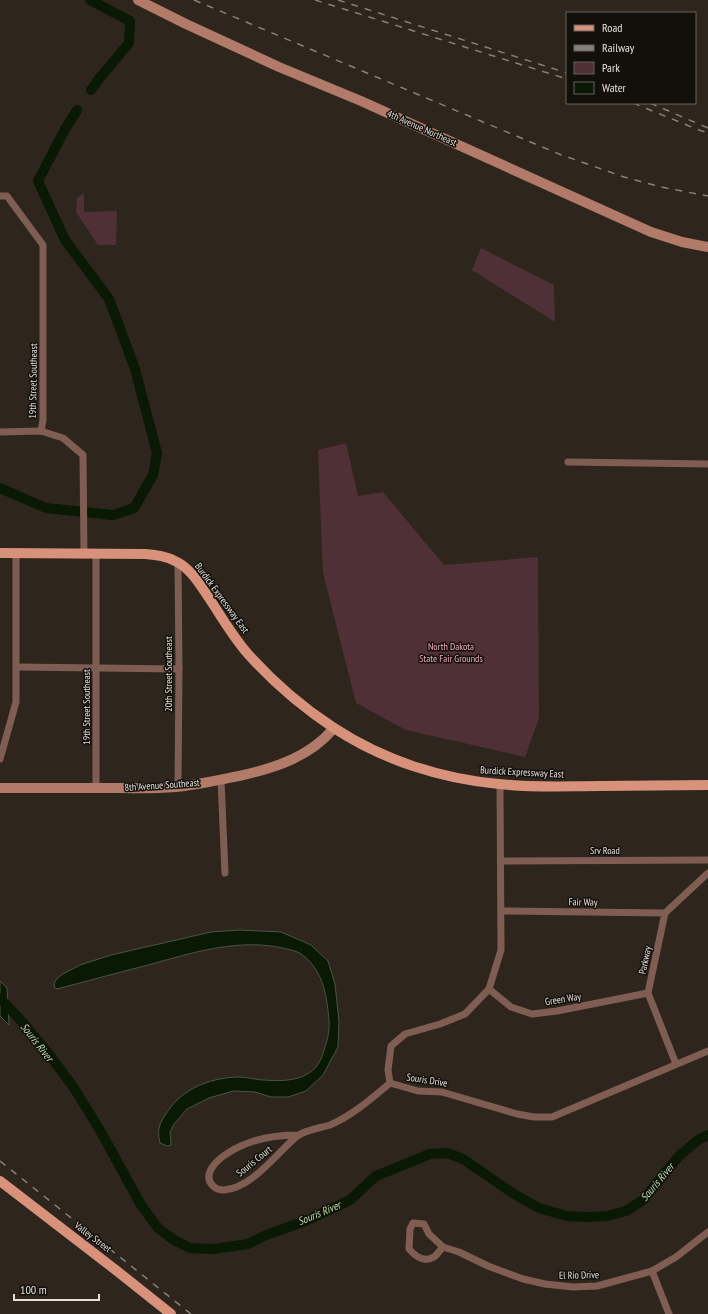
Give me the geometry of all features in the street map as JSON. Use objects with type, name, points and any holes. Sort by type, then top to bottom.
[{"type":"main road","name":"Burdick Expressway East","points":[[0,553],[131,553],[159,555],[178,562],[194,576],[247,652],[269,676],[305,707]]},
{"type":"main road","name":"Burdick Expressway East","points":[[293,698],[334,728],[391,758],[447,776],[500,784],[553,786],[708,785]]},
{"type":"main road","name":"Valley Street","points":[[0,1181],[171,1314]]},
{"type":"street","name":"4th Avenue Northeast","points":[[138,0],[279,67],[362,100],[651,232],[682,242],[708,247]]},
{"type":"street","name":"19th Street Southeast","points":[[4,196],[43,245],[43,420],[41,432],[63,438],[83,456],[84,553]]},
{"type":"street","points":[[0,432],[41,432]]},
{"type":"street","points":[[568,462],[708,464]]},
{"type":"street","points":[[0,759],[16,702],[16,553]]},
{"type":"street","name":"19th Street Southeast","points":[[96,553],[96,788]]},
{"type":"street","name":"20th Street Southeast","points":[[178,562],[178,786]]},
{"type":"street","points":[[17,667],[179,669]]},
{"type":"street","name":"8th Avenue Southeast","points":[[0,788],[143,788],[178,786],[221,780],[264,770],[295,759],[327,737],[334,728]]},
{"type":"street","points":[[221,780],[225,873]]},
{"type":"street","points":[[390,1083],[388,1070],[391,1046],[405,1034],[440,1024],[464,1014],[489,989],[501,950],[502,861],[500,784]]},
{"type":"street","name":"Srv Road","points":[[502,861],[708,860]]},
{"type":"street","points":[[665,912],[708,873]]},
{"type":"street","name":"Fair Way","points":[[501,911],[665,912]]},
{"type":"street","name":"Parkway","points":[[648,993],[665,912]]},
{"type":"street","name":"Green Way","points":[[489,989],[511,1007],[532,1014],[557,1011],[648,993]]},
{"type":"street","points":[[648,993],[676,1064]]},
{"type":"street","name":"Souris Drive","points":[[390,1083],[418,1091],[442,1092],[517,1114],[534,1117],[552,1117],[708,1051]]},
{"type":"street","name":"Souris Court","points":[[298,1135],[247,1182],[235,1188],[223,1190],[216,1188],[210,1183],[208,1174],[213,1164],[226,1153],[240,1145],[281,1135],[298,1135],[331,1124],[363,1106],[390,1083]]},
{"type":"street","name":"El Rio Drive","points":[[443,1247],[434,1257],[424,1260],[415,1256],[409,1249],[410,1229],[413,1223],[424,1224],[429,1234],[443,1247],[459,1252],[488,1266],[523,1280],[573,1287],[597,1286],[652,1271],[676,1257],[708,1232]]},
{"type":"street","points":[[652,1271],[669,1314]]},
{"type":"green space","points":[[84,193],[84,212],[117,211],[116,245],[98,245],[76,212],[77,198]]},
{"type":"green space","points":[[481,248],[554,285],[555,322],[472,270]]},
{"type":"green space","name":"North Dakota State Fair Grounds","points":[[346,443],[358,496],[383,492],[444,565],[538,557],[539,718],[525,757],[406,730],[356,703],[323,573],[318,450]]},
{"type":"water","points":[[239,930],[281,932],[311,945],[328,961],[335,984],[339,1021],[338,1047],[323,1075],[306,1091],[288,1097],[271,1097],[255,1092],[233,1091],[209,1098],[187,1109],[174,1124],[170,1132],[171,1145],[167,1146],[160,1143],[159,1128],[162,1120],[177,1100],[201,1084],[230,1077],[274,1081],[293,1079],[309,1073],[315,1068],[325,1047],[329,1025],[325,993],[319,975],[314,967],[298,952],[269,946],[252,945],[216,948],[57,989],[54,987],[55,981],[61,975],[80,965],[111,955],[211,932]]},
{"type":"water","points":[[0,981],[7,988],[9,1025],[0,1016]]},
{"type":"waterway","points":[[90,0],[130,21],[129,43],[91,90]]},
{"type":"waterway","points":[[0,488],[46,508],[113,515],[134,508],[153,475],[157,453],[135,369],[109,299],[65,240],[38,181],[64,131],[77,110]]},
{"type":"waterway","name":"Souris River","points":[[0,998],[24,1024],[74,1088],[101,1132],[141,1205],[158,1228],[174,1240],[190,1248],[213,1249],[248,1244],[266,1235],[308,1220],[350,1200],[376,1176],[430,1154],[447,1153],[463,1159],[514,1194],[539,1208],[567,1216],[607,1216],[626,1211],[643,1200],[679,1156],[698,1140],[708,1135]]},
{"type":"railway","points":[[194,0],[559,154],[624,177],[661,187],[708,196]]},
{"type":"railway","points":[[315,0],[566,79]]},
{"type":"railway","points":[[338,0],[566,73]]},
{"type":"railway","points":[[635,104],[708,133]]},
{"type":"railway","points":[[652,104],[708,128]]},
{"type":"railway","points":[[0,1161],[191,1314]]}]
